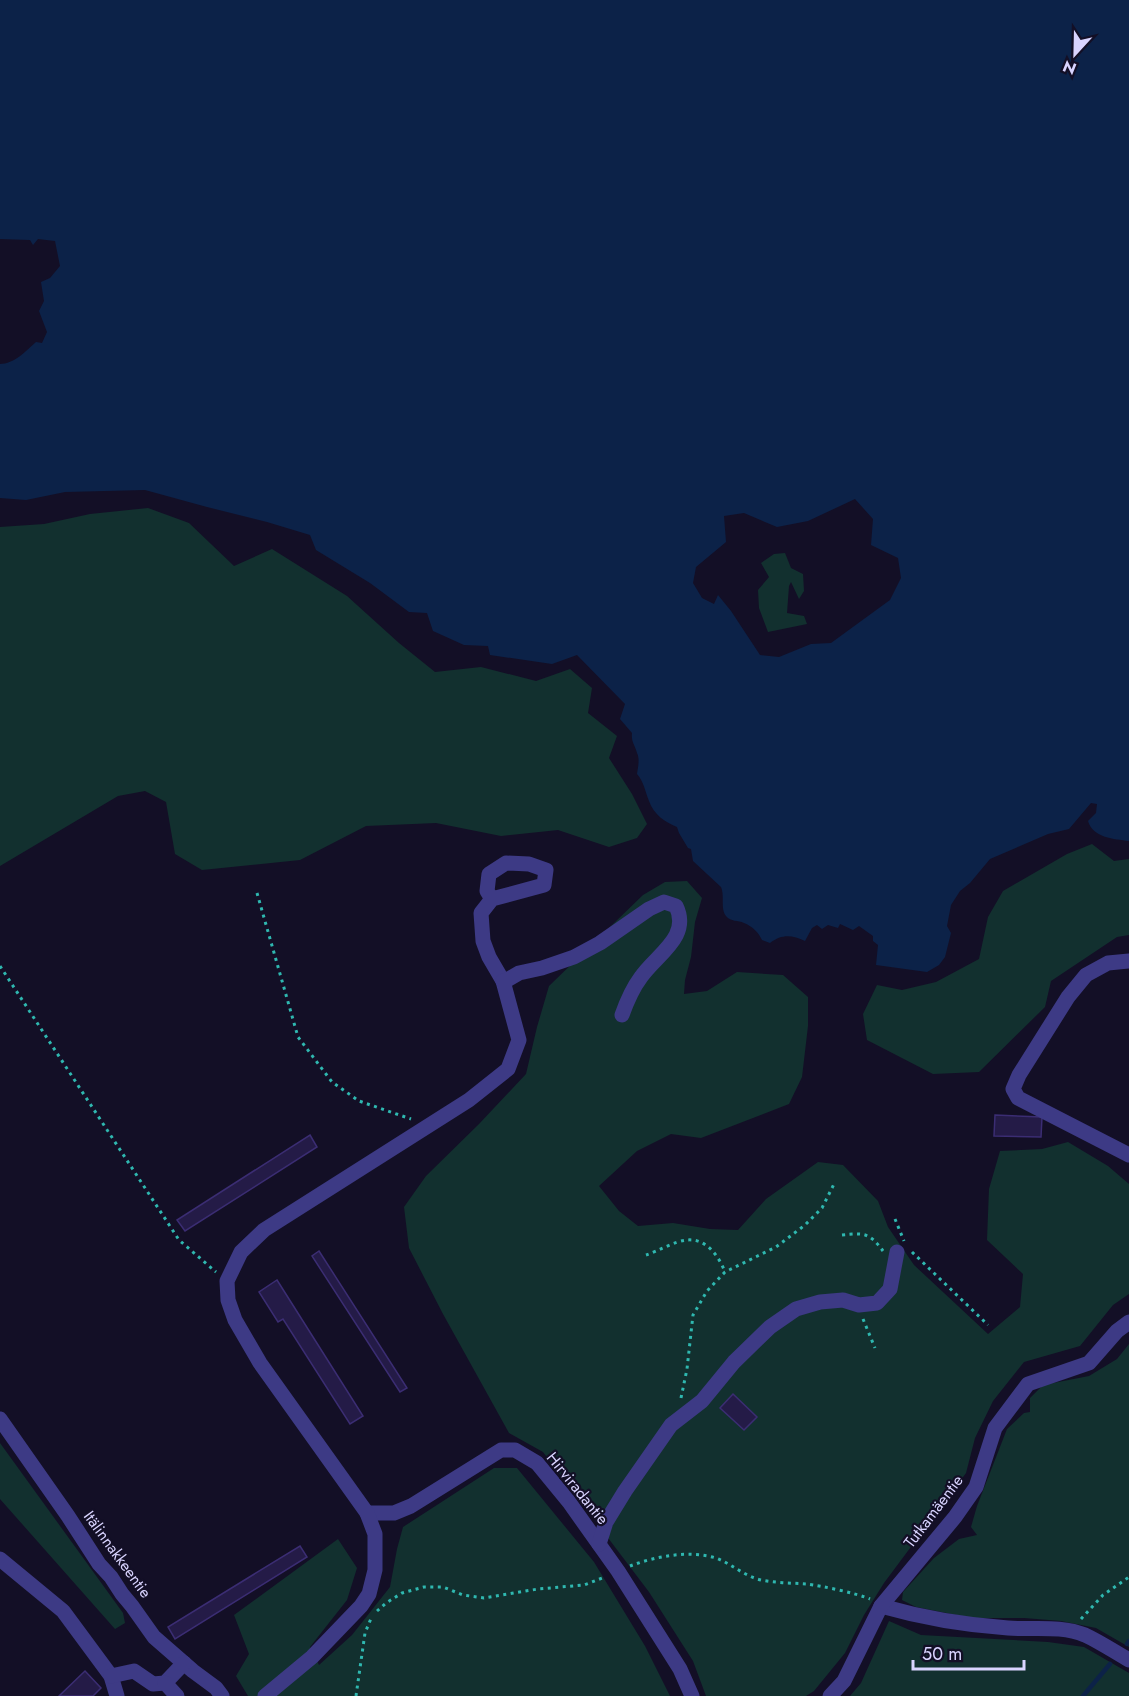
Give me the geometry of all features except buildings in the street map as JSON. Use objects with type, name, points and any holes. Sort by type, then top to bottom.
[{"type":"street","points":[[265,1696],[312,1657],[361,1606],[369,1594],[375,1570],[375,1534],[367,1513],[260,1364],[235,1320],[228,1300],[227,1281],[241,1252],[264,1230],[469,1100],[508,1069],[519,1040],[503,981],[483,941],[481,913],[492,899]]},
{"type":"street","points":[[503,981],[519,973],[574,957],[600,943],[649,909],[664,902],[676,906],[681,916],[677,936],[630,992],[622,1015]]},
{"type":"street","points":[[1129,961],[1108,963],[1086,975],[1068,997],[1019,1075],[1013,1089],[1018,1098],[1129,1155]]},
{"type":"street","points":[[599,1544],[606,1522],[671,1425],[702,1401],[734,1362],[770,1326],[796,1309],[820,1302],[843,1300],[859,1305],[877,1303],[890,1289],[896,1259]]},
{"type":"street","name":"Tutkamäentie","points":[[830,1696],[844,1681],[881,1606],[955,1517],[976,1487],[995,1428],[1028,1384],[1089,1364],[1117,1331],[1129,1322]]},
{"type":"street","name":"Itälinnakkeentie","points":[[0,1419],[99,1564],[154,1637],[216,1688],[222,1696]]},
{"type":"street","name":"Hirviradantie","points":[[367,1513],[394,1513],[411,1506],[501,1450],[515,1450],[537,1463],[569,1502],[618,1571],[680,1668],[692,1696]]},
{"type":"street","points":[[0,1559],[63,1611],[111,1676],[117,1696]]},
{"type":"street","points":[[881,1606],[916,1616],[966,1625],[1011,1629],[1060,1629],[1084,1635],[1129,1660]]},
{"type":"street","points":[[155,1688],[184,1663]]},
{"type":"street","points":[[111,1676],[134,1671],[155,1688],[177,1696]]},
{"type":"path","points":[[257,893],[298,1037],[332,1082],[359,1101],[430,1125]]},
{"type":"path","points":[[0,966],[179,1240],[227,1281]]},
{"type":"path","points":[[671,1425],[679,1408],[693,1316],[707,1291],[725,1272],[776,1247],[805,1225],[822,1208],[834,1184]]},
{"type":"path","points":[[895,1219],[903,1236],[905,1249],[915,1253],[988,1325]]},
{"type":"path","points":[[842,1235],[862,1233],[876,1241],[896,1259]]},
{"type":"path","points":[[646,1255],[689,1239],[705,1244],[719,1258],[725,1272]]},
{"type":"path","points":[[859,1305],[875,1348]]},
{"type":"path","points":[[356,1696],[365,1633],[373,1614],[402,1593],[424,1587],[443,1587],[463,1595],[484,1598],[538,1589],[584,1585],[647,1560],[668,1556],[696,1555],[717,1559],[748,1576],[763,1581],[811,1585],[867,1598],[881,1606]]},
{"type":"path","points":[[1070,1632],[1103,1595],[1129,1577]]},
{"type":"green space","points":[[148,508],[189,523],[234,566],[272,549],[347,596],[435,672],[481,667],[536,681],[570,669],[592,688],[588,713],[617,736],[609,758],[632,794],[647,824],[637,838],[609,847],[558,830],[501,836],[436,823],[366,826],[300,860],[202,870],[175,854],[166,802],[145,791],[118,796],[0,866],[0,527],[44,524],[90,514]]},
{"type":"green space","points":[[785,553],[791,568],[803,574],[804,591],[799,599],[791,582],[787,613],[804,616],[807,624],[768,632],[759,608],[758,590],[769,577],[761,563],[774,554]]},
{"type":"green space","points":[[1092,844],[1114,861],[1129,859],[1129,935],[1117,937],[1051,981],[1045,1007],[979,1072],[933,1074],[867,1040],[863,1014],[877,985],[902,990],[936,982],[979,959],[988,917],[1003,891],[1067,854]]},
{"type":"green space","points":[[687,881],[702,898],[695,922],[684,994],[707,991],[737,972],[783,975],[808,997],[808,1026],[802,1077],[789,1104],[701,1138],[671,1134],[637,1151],[599,1186],[619,1211],[638,1226],[673,1223],[710,1229],[738,1230],[766,1199],[818,1162],[843,1165],[878,1201],[888,1227],[914,1265],[988,1334],[1020,1307],[1023,1274],[987,1240],[989,1189],[1000,1151],[1042,1149],[1068,1142],[1108,1166],[1129,1184],[1129,1294],[1113,1305],[1080,1346],[1024,1362],[993,1401],[975,1438],[966,1473],[884,1583],[864,1615],[845,1653],[814,1691],[806,1696],[706,1696],[693,1661],[649,1592],[543,1452],[509,1433],[409,1248],[404,1207],[426,1176],[526,1074],[549,986],[643,895],[665,882]]},
{"type":"green space","points":[[1129,1344],[1129,1647],[1096,1628],[1061,1621],[1024,1618],[972,1618],[916,1607],[902,1600],[903,1592],[934,1558],[959,1539],[977,1535],[971,1527],[977,1506],[1007,1429],[1024,1413],[1030,1412],[1030,1398],[1043,1385],[1089,1376],[1117,1359]]},
{"type":"green space","points":[[0,1443],[123,1613],[125,1623],[115,1629],[0,1499]]},
{"type":"green space","points":[[494,1468],[517,1468],[594,1562],[645,1646],[670,1696],[248,1696],[236,1676],[249,1654],[234,1615],[338,1539],[357,1568],[347,1600],[310,1647],[319,1665],[352,1635],[390,1587],[403,1527]]},
{"type":"green space","points":[[889,1621],[921,1635],[1048,1642],[1084,1647],[1129,1673],[1129,1696],[850,1696],[861,1683]]},
{"type":"water","points":[[0,0],[1129,0],[1129,841],[1105,837],[1094,831],[1088,821],[1096,813],[1097,804],[1091,803],[1069,829],[1048,834],[990,859],[970,883],[960,891],[951,905],[947,926],[951,933],[945,957],[939,965],[927,972],[876,965],[878,945],[873,941],[873,936],[859,926],[853,930],[840,924],[838,928],[828,925],[822,929],[817,925],[812,928],[805,941],[787,936],[770,943],[762,940],[750,926],[726,916],[721,887],[693,861],[691,849],[688,848],[677,827],[664,820],[654,810],[637,774],[638,758],[632,733],[620,719],[625,704],[577,655],[552,664],[490,655],[488,646],[464,645],[433,631],[427,613],[409,612],[370,583],[316,550],[310,535],[267,522],[145,490],[65,492],[26,500],[0,498],[0,364],[15,359],[36,342],[42,343],[47,332],[39,311],[44,301],[41,282],[50,278],[60,266],[55,241],[38,239],[33,245],[30,240],[0,239]],"holes":[[[855,499],[873,519],[871,545],[898,558],[901,578],[890,600],[831,643],[811,644],[779,657],[760,655],[718,595],[714,604],[702,598],[693,583],[696,567],[726,542],[724,516],[744,513],[777,527],[808,521]]]},
{"type":"waterway","points":[[1083,1696],[1110,1664]]}]
